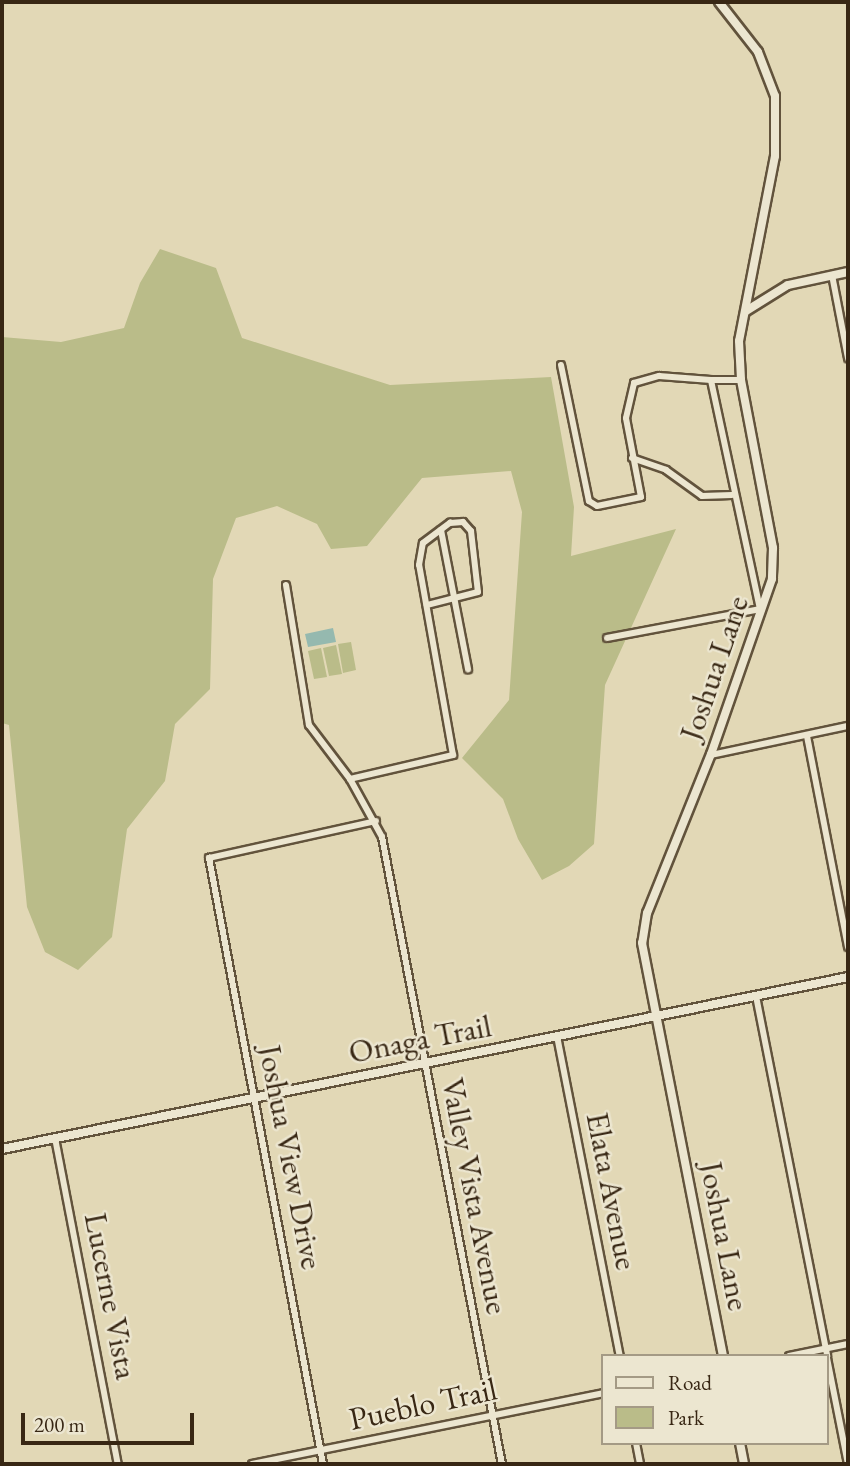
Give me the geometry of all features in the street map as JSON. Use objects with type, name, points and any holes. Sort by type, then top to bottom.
[{"type":"main road","name":"Joshua Lane","points":[[719,2],[758,51],[775,96],[775,156],[754,250],[739,341],[741,380],[773,548],[772,579],[711,755],[643,929],[657,1017],[723,1354]]},
{"type":"main road","points":[[746,311],[789,285],[848,272]]},
{"type":"main road","name":"Onaga Trail","points":[[2,1149],[848,977]]},
{"type":"main road","points":[[740,1445],[744,1464]]},
{"type":"street","points":[[832,275],[848,358]]},
{"type":"street","points":[[561,365],[589,502],[597,506],[641,497],[626,418],[634,383],[659,376],[741,380]]},
{"type":"street","points":[[607,638],[760,609],[733,495],[711,380]]},
{"type":"street","points":[[632,458],[666,470],[702,496],[733,495]]},
{"type":"street","points":[[349,779],[453,755],[419,565],[423,543],[441,530],[463,522],[471,531],[478,592],[427,605]]},
{"type":"street","points":[[441,530],[468,669]]},
{"type":"street","name":"Valley Vista Avenue","points":[[286,585],[309,725],[317,741],[349,779],[376,821],[502,1464]]},
{"type":"street","points":[[711,755],[848,726]]},
{"type":"street","points":[[807,736],[848,947]]},
{"type":"street","name":"Joshua View Drive","points":[[323,1464],[209,858],[376,821]]},
{"type":"street","points":[[756,996],[826,1354],[848,1344]]},
{"type":"street","name":"Elata Avenue","points":[[557,1036],[620,1354]]},
{"type":"street","name":"Lucerne Vista","points":[[55,1138],[118,1464]]},
{"type":"street","points":[[829,1369],[848,1464]]},
{"type":"street","name":"Pueblo Trail","points":[[252,1464],[602,1393]]},
{"type":"street","points":[[636,1445],[640,1464]]},
{"type":"green space","points":[[160,249],[216,268],[242,338],[390,385],[551,377],[574,507],[571,556],[676,529],[605,685],[594,844],[569,866],[542,880],[518,839],[503,799],[462,758],[509,700],[522,512],[511,471],[422,478],[367,546],[331,549],[317,524],[277,506],[236,518],[213,579],[210,689],[175,724],[165,781],[127,829],[112,937],[78,970],[45,952],[27,907],[9,725],[2,723],[2,337],[61,342],[124,328],[140,283]]},
{"type":"green space","points":[[351,642],[356,670],[343,673],[338,644]]},
{"type":"green space","points":[[336,645],[342,674],[329,676],[323,648]]},
{"type":"green space","points":[[321,648],[327,677],[314,679],[308,651]]},
{"type":"water","points":[[333,628],[336,642],[308,647],[305,634]]}]
